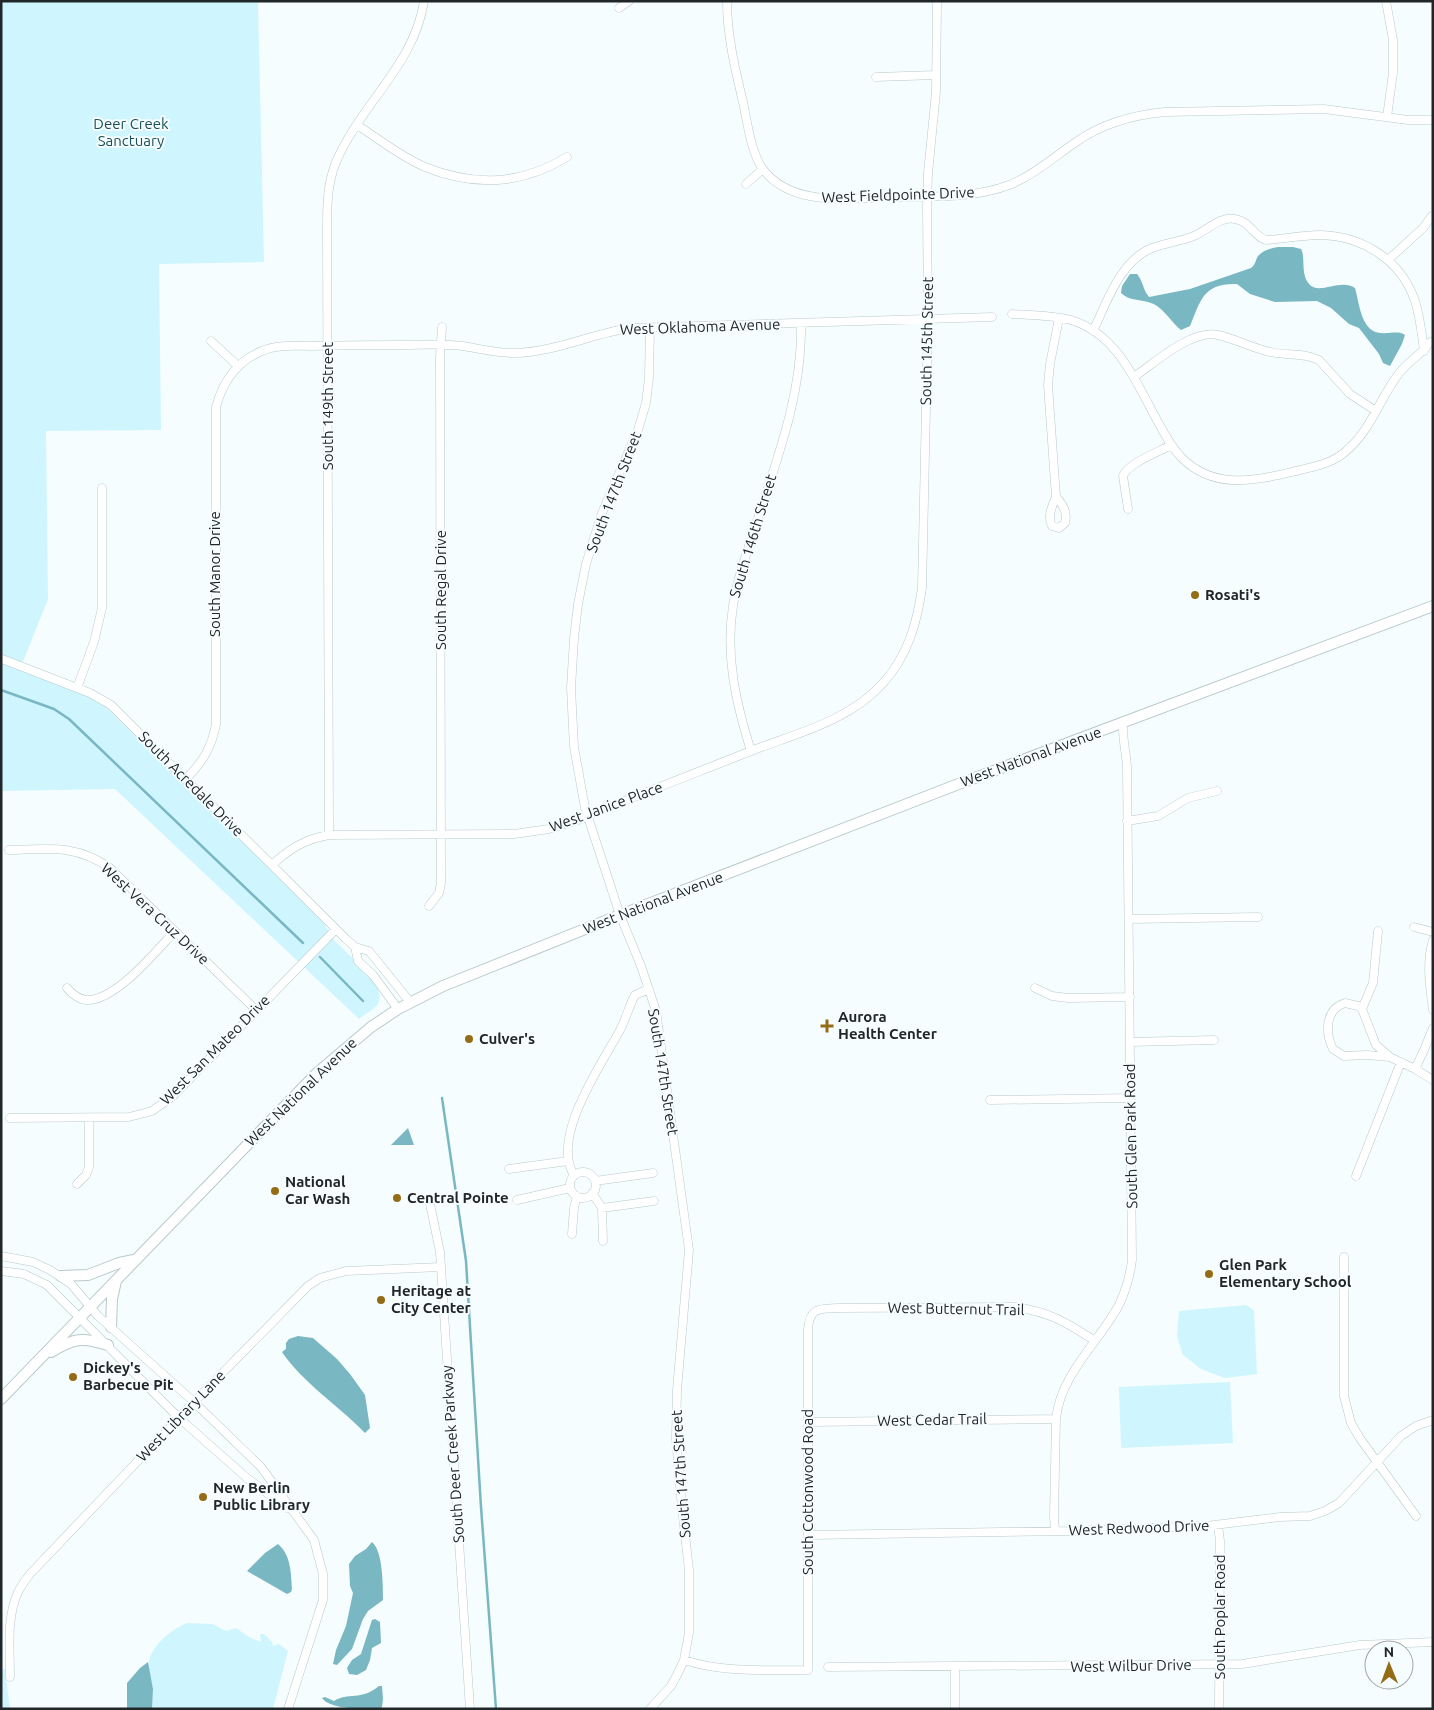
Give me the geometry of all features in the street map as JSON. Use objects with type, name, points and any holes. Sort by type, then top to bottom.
[{"type":"main road","name":"West National Avenue","points":[[1,1399],[317,1073],[363,1033],[410,1002],[443,986],[620,915],[956,784],[1433,606]]},
{"type":"main road","points":[[61,1276],[88,1275],[119,1263],[134,1260]]},
{"type":"main road","points":[[111,1327],[112,1299],[117,1279]]},
{"type":"main road","points":[[36,1363],[69,1341],[86,1340],[108,1345]]},
{"type":"street","name":"South 149th Street","points":[[329,836],[328,193],[336,163],[348,138],[410,47],[420,24],[424,1]]},
{"type":"street","points":[[618,8],[630,1]]},
{"type":"street","name":"West Fieldpointe Drive","points":[[727,1],[735,69],[754,150],[763,169],[774,180],[788,189],[810,197],[854,198],[978,193],[1011,184],[1033,172],[1077,140],[1095,130],[1119,120],[1142,114],[1324,109],[1408,120],[1433,120]]},
{"type":"street","name":"South 145th Street","points":[[890,674],[909,643],[915,625],[922,588],[928,319],[927,196],[936,92],[937,1]]},
{"type":"street","points":[[1386,1],[1393,40],[1392,73],[1387,117]]},
{"type":"street","points":[[876,77],[936,75]]},
{"type":"street","points":[[357,125],[425,167],[468,179],[488,181],[516,179],[549,168],[567,157]]},
{"type":"street","points":[[746,184],[763,169]]},
{"type":"street","points":[[1388,260],[1423,228],[1432,216]]},
{"type":"street","points":[[1093,331],[1121,276],[1129,264],[1142,253],[1152,248],[1182,241],[1222,220],[1230,218],[1240,220],[1250,226],[1262,239],[1266,240],[1319,235],[1338,237],[1368,246],[1388,260],[1402,276],[1415,301],[1424,350]]},
{"type":"street","points":[[1012,314],[1072,320],[1093,331],[1116,350],[1134,377],[1172,445],[1189,464],[1202,472],[1218,478],[1241,482],[1322,465],[1339,457],[1362,434],[1400,372],[1424,350],[1429,342],[1433,341]]},
{"type":"street","name":"West Oklahoma Avenue","points":[[238,366],[252,356],[270,348],[441,345],[462,346],[492,352],[535,352],[561,347],[612,331],[650,326],[992,317]]},
{"type":"street","points":[[1056,497],[1048,385],[1059,318]]},
{"type":"street","name":"South 146th Street","points":[[751,751],[739,712],[733,683],[730,638],[732,606],[740,572],[794,400],[800,358],[801,323]]},
{"type":"street","name":"South 147th Street","points":[[650,326],[649,378],[646,403],[638,430],[602,514],[590,549],[578,604],[571,688],[574,747],[587,816],[620,915],[656,1011],[689,1250],[677,1390],[676,1439],[689,1570],[689,1633],[684,1660]]},
{"type":"street","name":"South Regal Drive","points":[[429,906],[440,890],[442,835],[442,327]]},
{"type":"street","points":[[1134,377],[1191,339],[1203,335],[1218,335],[1275,354],[1300,355],[1319,360],[1350,394],[1376,411]]},
{"type":"street","points":[[211,341],[238,366]]},
{"type":"street","points":[[1424,350],[1433,352]]},
{"type":"street","name":"South Manor Drive","points":[[186,779],[203,760],[209,749],[216,724],[215,418],[218,398],[230,374],[238,366]]},
{"type":"street","points":[[1128,508],[1124,472],[1135,464],[1172,445]]},
{"type":"street","points":[[77,688],[94,642],[102,608],[102,488]]},
{"type":"street","name":"South Acredale Drive","points":[[2,659],[90,693],[111,705],[336,929],[355,947],[368,951],[410,1002]]},
{"type":"street","name":"West Janice Place","points":[[272,866],[294,846],[315,838],[329,836],[529,833],[549,829],[810,729],[843,714],[869,697],[890,674]]},
{"type":"street","name":"South Glen Park Road","points":[[1055,1531],[1056,1419],[1058,1404],[1066,1385],[1118,1306],[1128,1284],[1130,1272],[1133,1227],[1126,749],[1122,736],[1123,722]]},
{"type":"street","points":[[1127,821],[1158,816],[1188,798],[1217,791]]},
{"type":"street","name":"West Vera Cruz Drive","points":[[9,850],[64,849],[96,858],[110,868],[256,1010]]},
{"type":"street","points":[[1129,919],[1258,917]]},
{"type":"street","points":[[1414,927],[1433,932]]},
{"type":"street","name":"West San Mateo Drive","points":[[10,1118],[129,1117],[152,1111],[173,1096],[336,929]]},
{"type":"street","points":[[67,988],[79,998],[87,1000],[104,996],[128,980],[175,931]]},
{"type":"street","points":[[1362,1009],[1373,983],[1378,931]]},
{"type":"street","points":[[1433,940],[1428,966],[1433,1010]]},
{"type":"street","name":"South Acredale Drive","points":[[355,947],[358,961],[373,975],[398,1009]]},
{"type":"street","points":[[1035,988],[1052,996],[1068,998],[1130,997]]},
{"type":"street","points":[[574,1175],[568,1161],[572,1126],[584,1094],[620,1030],[635,995],[649,989]]},
{"type":"street","points":[[1390,1057],[1368,1055],[1344,1056],[1333,1050],[1329,1038],[1328,1022],[1334,1008],[1345,1003],[1358,1006],[1362,1009],[1372,1038],[1381,1050],[1390,1057],[1415,1068],[1433,1080]]},
{"type":"street","points":[[1415,1068],[1433,1028]]},
{"type":"street","points":[[1130,1042],[1214,1040]]},
{"type":"street","points":[[1356,1176],[1401,1062]]},
{"type":"street","points":[[990,1100],[1131,1098]]},
{"type":"street","points":[[77,1184],[86,1175],[89,1167],[89,1118]]},
{"type":"street","points":[[509,1169],[568,1161]]},
{"type":"street","points":[[582,1172],[586,1172],[595,1181],[595,1190],[585,1197],[577,1196],[570,1188],[570,1182],[574,1175],[582,1172]]},
{"type":"street","points":[[595,1181],[653,1173]]},
{"type":"street","points":[[517,1200],[570,1188]]},
{"type":"street","points":[[592,1193],[602,1208],[603,1241]]},
{"type":"street","points":[[572,1234],[577,1196]]},
{"type":"street","name":"South Deer Creek Parkway","points":[[429,1199],[440,1252],[470,1709]]},
{"type":"street","points":[[602,1208],[654,1201]]},
{"type":"street","points":[[1,1256],[33,1262],[61,1276],[72,1284],[111,1327],[261,1466],[314,1540],[323,1574],[323,1600],[288,1709]]},
{"type":"street","points":[[1344,1257],[1344,1396],[1351,1423],[1377,1463],[1416,1516]]},
{"type":"street","name":"West Library Lane","points":[[10,1673],[10,1629],[18,1591],[30,1574],[309,1285],[320,1278],[346,1271],[441,1267]]},
{"type":"street","points":[[1,1271],[24,1274],[48,1285],[179,1418],[247,1478],[295,1514]]},
{"type":"street","name":"West Butternut Trail","points":[[811,1315],[816,1310],[832,1308],[1013,1307],[1041,1312],[1055,1317],[1095,1341]]},
{"type":"street","name":"South Cottonwood Road","points":[[684,1660],[703,1666],[725,1669],[808,1670],[808,1329],[811,1315]]},
{"type":"street","name":"West Cedar Trail","points":[[808,1422],[1056,1419]]},
{"type":"street","name":"West Redwood Drive","points":[[808,1535],[1055,1531],[1218,1525],[1317,1514],[1339,1502],[1408,1431],[1433,1420]]},
{"type":"street","name":"South Poplar Road","points":[[1218,1525],[1220,1542],[1219,1709]]},
{"type":"street","points":[[1,1629],[10,1629]]},
{"type":"street","name":"West Wilbur Drive","points":[[828,1668],[1219,1665],[1258,1663],[1360,1645],[1433,1642]]},
{"type":"street","points":[[650,1709],[671,1686],[684,1660]]},
{"type":"street","points":[[955,1667],[955,1709]]},
{"type":"green space","name":"Deer Creek Sanctuary","points":[[1,1],[258,1],[264,262],[159,264],[161,430],[46,431],[48,599],[20,669],[102,703],[323,921],[335,941],[371,977],[379,994],[378,1004],[359,1019],[115,789],[1,791]]},
{"type":"green space","points":[[1246,1305],[1254,1310],[1257,1374],[1225,1378],[1201,1369],[1183,1355],[1177,1337],[1179,1311]]},
{"type":"green space","points":[[1230,1382],[1233,1443],[1121,1448],[1119,1387]]},
{"type":"green space","points":[[187,1623],[212,1624],[226,1631],[236,1628],[249,1637],[261,1642],[260,1634],[264,1634],[272,1642],[273,1646],[279,1644],[288,1651],[273,1709],[152,1709],[153,1689],[149,1671],[151,1655],[164,1638],[175,1629]]},
{"type":"green space","points":[[1,1669],[5,1669],[10,1709],[1,1709]]},
{"type":"shaded area","points":[[1278,247],[1301,249],[1306,280],[1313,287],[1324,288],[1349,285],[1355,288],[1363,318],[1371,330],[1378,333],[1405,335],[1390,366],[1383,363],[1379,354],[1359,328],[1349,324],[1331,308],[1317,301],[1275,302],[1250,294],[1237,284],[1226,284],[1217,286],[1205,295],[1197,308],[1190,326],[1181,330],[1155,305],[1135,300],[1121,293],[1122,286],[1130,274],[1137,274],[1149,297],[1190,289],[1251,268],[1260,254]]},
{"type":"shaded area","points":[[408,1128],[414,1145],[391,1145]]},
{"type":"shaded area","points":[[298,1336],[313,1338],[337,1359],[365,1395],[370,1428],[365,1433],[300,1374],[282,1352],[286,1349],[286,1343],[289,1339]]},
{"type":"shaded area","points":[[372,1542],[376,1547],[380,1561],[383,1600],[368,1611],[363,1619],[352,1649],[337,1665],[333,1664],[336,1650],[346,1626],[353,1593],[350,1586],[349,1564],[355,1556],[366,1549]]},
{"type":"shaded area","points":[[278,1544],[286,1553],[290,1565],[292,1589],[287,1594],[247,1571],[265,1553]]},
{"type":"shaded area","points":[[375,1619],[380,1622],[381,1643],[372,1648],[366,1670],[357,1675],[349,1674],[347,1668],[352,1660],[361,1654],[372,1620]]},
{"type":"shaded area","points":[[148,1662],[153,1689],[152,1709],[127,1709],[127,1683]]},
{"type":"shaded area","points":[[382,1686],[383,1699],[380,1709],[340,1707],[326,1702],[322,1698],[325,1697],[334,1701],[339,1698],[361,1695]]},
{"type":"waterway","points":[[1,690],[54,709],[69,719],[303,943]]},
{"type":"waterway","points":[[320,957],[363,1001]]},
{"type":"waterway","points":[[442,1098],[466,1261],[496,1709]]},
{"type":"place","name":"Rosati's","points":[[1195,595]]},
{"type":"place","name":"Aurora Health Center","points":[[827,1026]]},
{"type":"place","name":"Culver's","points":[[469,1039]]},
{"type":"place","name":"National Car Wash","points":[[275,1191]]},
{"type":"place","name":"Central Pointe","points":[[397,1198]]},
{"type":"place","name":"Glen Park Elementary School","points":[[1209,1274]]},
{"type":"place","name":"Heritage at City Center","points":[[381,1300]]},
{"type":"place","name":"Dickey's Barbecue Pit","points":[[73,1377]]},
{"type":"place","name":"New Berlin Public Library","points":[[203,1497]]}]
